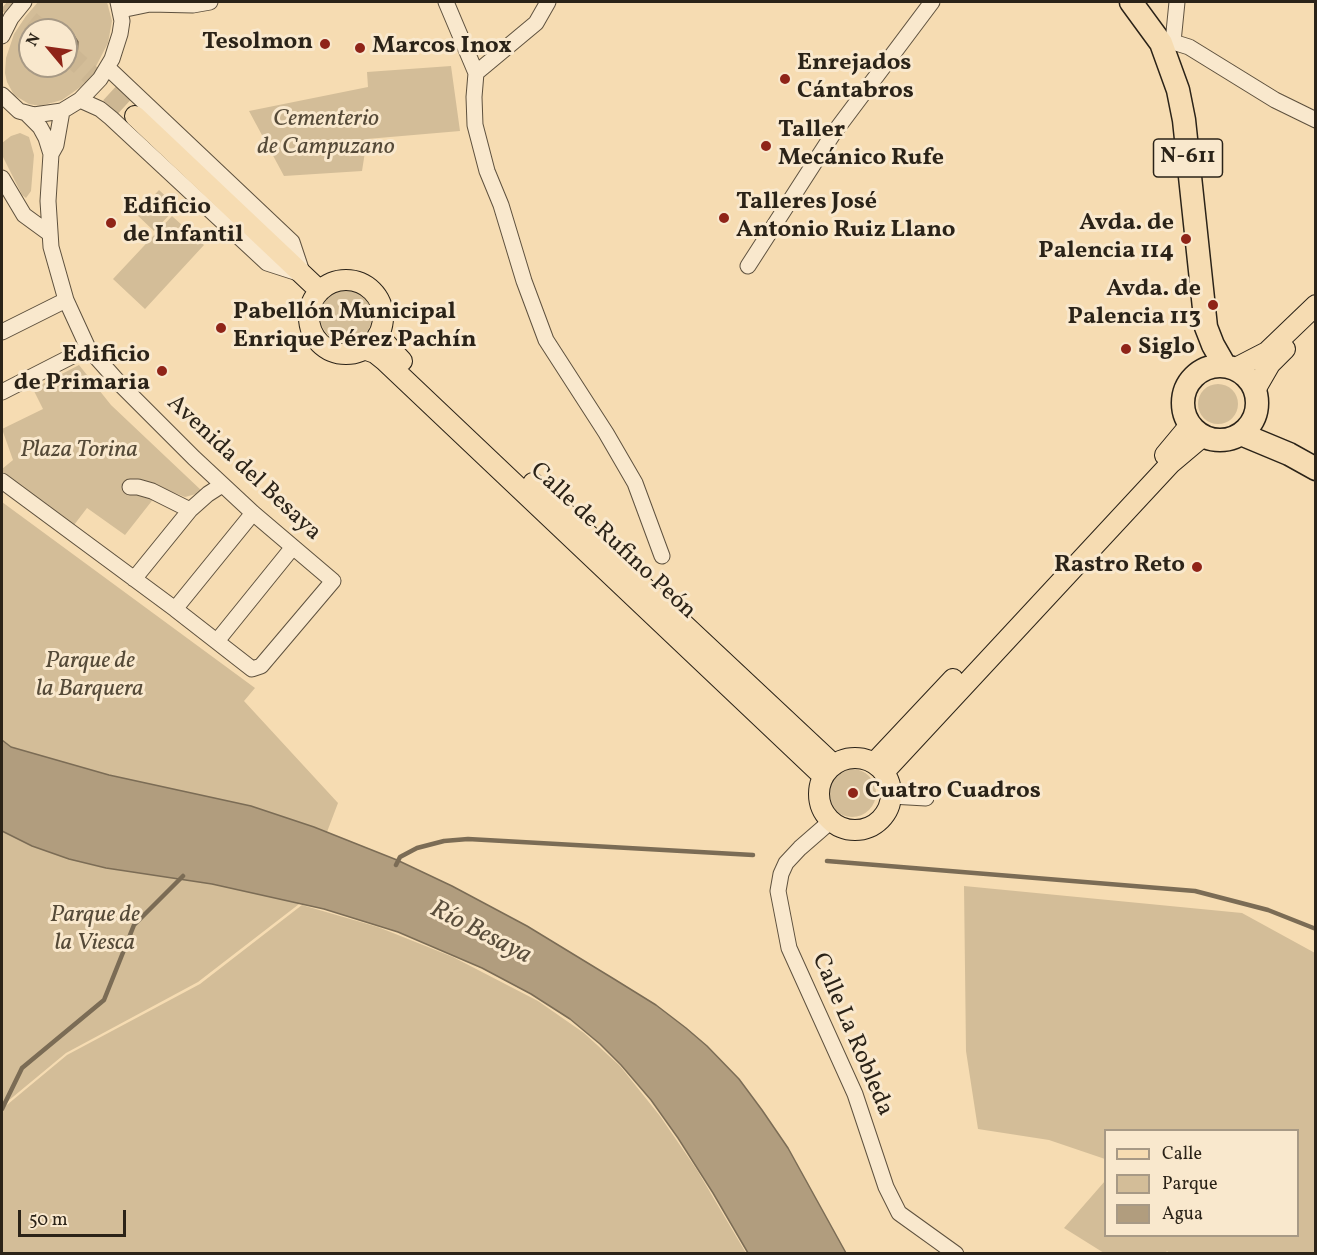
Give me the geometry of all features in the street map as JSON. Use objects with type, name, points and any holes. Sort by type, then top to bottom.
[{"type":"highway","name":"N-611","points":[[1131,2],[1167,43],[1184,120],[1206,327],[1201,372],[1192,380],[1183,402],[1185,414],[1197,430]]},
{"type":"highway","name":"N-611","points":[[1206,327],[1213,345],[1229,368],[1250,381],[1255,390]]},
{"type":"highway","points":[[1201,372],[1212,367],[1229,368]]},
{"type":"highway","points":[[1197,430],[1222,440],[1248,425],[1257,399],[1255,390]]},
{"type":"highway","points":[[1248,425],[1289,454],[1316,469]]},
{"type":"main road","points":[[135,116],[320,291]]},
{"type":"main road","points":[[350,280],[366,285],[377,296],[383,312],[383,320],[371,342],[357,352],[342,353],[328,349],[317,339],[310,325],[310,310],[320,291],[334,282],[350,280]]},
{"type":"main road","points":[[1229,368],[1267,352],[1316,305]]},
{"type":"main road","points":[[1255,390],[1270,364],[1316,319]]},
{"type":"main road","name":"Calle de Rufino Peón","points":[[371,342],[375,353],[828,770]]},
{"type":"main road","points":[[879,767],[1164,457],[1197,430]]},
{"type":"main road","points":[[856,757],[879,767],[890,783],[891,796],[884,816],[872,826],[861,830],[851,830],[831,821],[820,804],[819,789],[828,770],[847,758],[856,757]]},
{"type":"street","points":[[2,36],[11,18],[24,2]]},
{"type":"street","points":[[2,96],[14,108],[26,113],[43,115],[62,111],[80,100],[108,68],[120,34],[120,6],[193,5],[210,2]]},
{"type":"street","points":[[446,2],[476,73],[475,125],[487,171],[501,205],[524,281],[546,340],[635,483],[662,556]]},
{"type":"street","points":[[476,73],[536,23],[548,2]]},
{"type":"street","points":[[748,266],[833,134],[932,2]]},
{"type":"street","points":[[1177,2],[1167,43],[1189,47],[1275,100],[1316,120]]},
{"type":"street","points":[[108,68],[292,242],[303,275]]},
{"type":"street","points":[[80,100],[100,109],[111,118],[267,263],[303,275]]},
{"type":"street","points":[[51,154],[56,145],[62,111]]},
{"type":"street","points":[[26,113],[44,132],[51,154]]},
{"type":"street","name":"Avenida del Besaya","points":[[51,154],[48,201],[51,247],[66,300],[88,348],[121,385],[222,485],[333,581],[261,666],[252,669],[217,641]]},
{"type":"street","points":[[2,178],[24,215],[50,234]]},
{"type":"street","points":[[2,332],[66,300]]},
{"type":"street","points":[[2,392],[88,348]]},
{"type":"street","points":[[2,481],[217,641],[293,547]]},
{"type":"street","points":[[134,579],[190,510],[222,485]]},
{"type":"street","points":[[130,487],[152,491],[190,510]]},
{"type":"street","points":[[175,609],[253,513]]},
{"type":"street","points":[[891,796],[926,798]]},
{"type":"street","name":"Calle La Robleda","points":[[831,821],[800,848],[786,863],[781,874],[778,891],[789,948],[855,1094],[886,1187],[899,1213],[956,1254]]},
{"type":"green space","points":[[38,2],[107,2],[112,21],[108,43],[92,74],[82,86],[62,100],[40,106],[29,104],[14,95],[5,73],[6,58],[18,28],[18,78],[78,78],[78,18],[25,18]]},
{"type":"green space","name":"Cementerio de Campuzano","points":[[451,66],[460,131],[367,139],[362,171],[284,176],[249,111],[368,87],[367,72]]},
{"type":"green space","points":[[20,133],[29,137],[34,155],[31,191],[26,198],[22,195],[2,155],[2,143]]},
{"type":"green space","points":[[159,190],[177,207],[154,231],[136,214]]},
{"type":"green space","points":[[172,216],[204,245],[145,309],[113,279]]},
{"type":"green space","points":[[346,290],[360,294],[368,302],[372,316],[368,330],[360,338],[346,342],[332,338],[324,330],[320,316],[324,302],[332,294]]},
{"type":"green space","name":"Plaza Torina","points":[[79,365],[111,405],[203,492],[185,497],[162,488],[125,535],[87,508],[74,525],[2,471],[13,460],[2,429],[43,409],[33,389]]},
{"type":"green space","points":[[1218,384],[1232,390],[1238,404],[1232,418],[1218,424],[1204,418],[1198,404],[1204,390]]},
{"type":"green space","name":"Parque de la Barquera","points":[[2,502],[255,688],[244,701],[338,803],[327,832],[251,806],[109,775],[11,747],[2,740]]},
{"type":"green space","points":[[852,769],[869,776],[876,793],[869,810],[852,817],[835,810],[828,793],[835,776]]},
{"type":"green space","name":"Parque de la Viesca","points":[[2,805],[316,891],[198,982],[66,1053],[2,1106]]},
{"type":"green space","points":[[964,886],[1242,913],[1315,953],[1315,1253],[1171,1254],[1167,1251],[1164,1254],[1104,1253],[1064,1228],[1104,1182],[1104,1237],[1299,1237],[1299,1129],[1104,1129],[1104,1159],[1049,1140],[978,1129],[966,1051]]},
{"type":"green space","points":[[302,905],[378,927],[453,957],[538,1001],[584,1033],[620,1066],[660,1116],[697,1170],[746,1253],[2,1253],[2,1109],[67,1055],[200,984]]},
{"type":"water","name":"Río Besaya","points":[[2,740],[11,747],[109,775],[251,806],[314,827],[397,860],[527,926],[656,1005],[707,1046],[739,1079],[788,1148],[846,1253],[748,1253],[678,1138],[651,1100],[621,1065],[570,1019],[531,994],[482,968],[398,932],[324,909],[212,884],[106,868],[69,859],[32,846],[2,831]]},
{"type":"waterway","points":[[396,865],[400,857],[417,848],[444,841],[468,839],[753,855]]},
{"type":"waterway","points":[[827,861],[1195,891],[1268,910],[1316,929]]},
{"type":"waterway","points":[[2,1109],[22,1068],[104,1000],[134,925],[183,876]]},
{"type":"tunnel","points":[[7,2],[26,18]]},
{"type":"tunnel","points":[[78,63],[135,116]]},
{"type":"place","name":"Tesolmon","points":[[325,44]]},
{"type":"place","name":"Marcos Inox","points":[[360,48]]},
{"type":"place","name":"Enrejados Cántabros","points":[[785,79]]},
{"type":"place","name":"Taller Mecánico Rufe","points":[[766,146]]},
{"type":"place","name":"Talleres José Antonio Ruiz Llano","points":[[724,218]]},
{"type":"place","name":"Edificio de Infantil","points":[[111,223]]},
{"type":"place","name":"Avda. de Palencia 114","points":[[1186,239]]},
{"type":"place","name":"Avda. de Palencia 113","points":[[1213,305]]},
{"type":"place","name":"Pabellón Municipal Enrique Pérez Pachín","points":[[221,328]]},
{"type":"place","name":"Siglo","points":[[1126,349]]},
{"type":"place","name":"Edificio de Primaria","points":[[162,371]]},
{"type":"place","name":"Rastro Reto","points":[[1197,567]]},
{"type":"place","name":"Cuatro Cuadros","points":[[853,793]]}]
